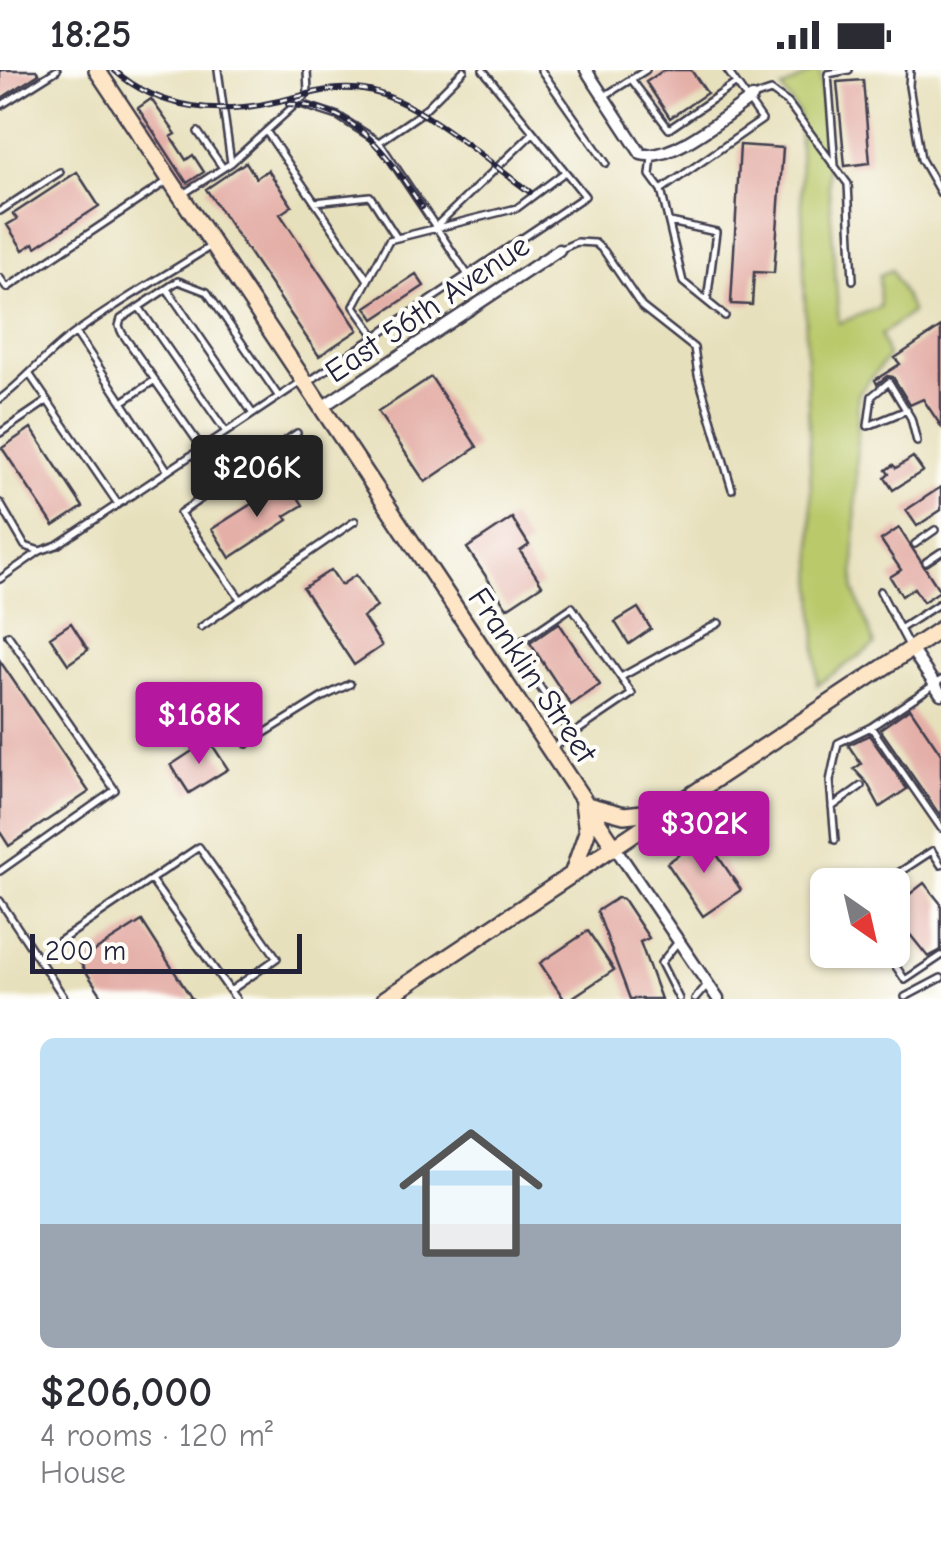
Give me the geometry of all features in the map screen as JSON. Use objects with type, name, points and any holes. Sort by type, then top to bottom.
[{"type":"street","name":"Franklin Street","points":[[98,70],[718,999]]},
{"type":"street","points":[[586,70],[641,154],[652,157],[670,152],[750,99]]},
{"type":"street","name":"East 56th Avenue","points":[[322,408],[559,250]]},
{"type":"street","points":[[385,999],[941,629]]},
{"type":"street","points":[[911,649],[939,686]]},
{"type":"street","points":[[572,874],[587,832],[584,802],[624,814],[666,811]]},
{"type":"lane","points":[[0,106],[57,70]]},
{"type":"lane","points":[[218,70],[231,162]]},
{"type":"lane","points":[[181,196],[231,162],[308,93],[307,70]]},
{"type":"lane","points":[[379,142],[420,114],[464,70]]},
{"type":"lane","points":[[0,579],[376,337],[585,196],[483,70]]},
{"type":"lane","points":[[541,70],[606,164]]},
{"type":"lane","points":[[603,96],[646,70]]},
{"type":"lane","points":[[662,190],[762,120],[728,70]]},
{"type":"lane","points":[[836,169],[828,74],[849,70]]},
{"type":"lane","points":[[910,70],[921,159],[941,194]]},
{"type":"lane","points":[[632,79],[669,128],[736,83]]},
{"type":"lane","points":[[750,99],[771,91],[788,103],[848,184],[854,280]]},
{"type":"lane","points":[[298,102],[338,116],[379,142],[468,275]]},
{"type":"lane","points":[[266,131],[368,280]]},
{"type":"lane","points":[[198,132],[222,168]]},
{"type":"lane","points":[[434,228],[534,133]]},
{"type":"lane","points":[[652,157],[650,175],[662,190],[682,282],[725,316]]},
{"type":"lane","points":[[0,211],[60,172]]},
{"type":"lane","points":[[376,337],[354,306],[390,240],[517,208],[566,172]]},
{"type":"lane","points":[[0,278],[7,288],[170,179]]},
{"type":"lane","points":[[316,202],[370,196],[397,238]]},
{"type":"lane","points":[[669,222],[716,232],[708,302]]},
{"type":"lane","points":[[559,250],[577,242],[595,243],[604,250],[642,307],[694,348],[698,375],[732,488]]},
{"type":"lane","points":[[0,399],[76,333],[214,245]]},
{"type":"lane","points":[[202,448],[119,326],[121,319],[166,288],[178,282],[207,292],[279,397]]},
{"type":"lane","points":[[166,288],[253,414]]},
{"type":"lane","points":[[139,306],[226,432]]},
{"type":"lane","points":[[76,333],[168,471]]},
{"type":"lane","points":[[30,375],[118,504]]},
{"type":"lane","points":[[122,402],[155,380]]},
{"type":"lane","points":[[906,410],[868,426],[872,396],[889,382],[906,410],[917,442]]},
{"type":"lane","points":[[0,433],[47,401]]},
{"type":"lane","points":[[241,600],[180,513],[297,433]]},
{"type":"lane","points":[[0,503],[25,546],[40,551]]},
{"type":"lane","points":[[201,628],[356,521]]},
{"type":"lane","points":[[915,544],[935,530]]},
{"type":"lane","points":[[926,562],[941,552]]},
{"type":"lane","points":[[880,591],[911,649]]},
{"type":"lane","points":[[900,629],[940,603]]},
{"type":"lane","points":[[550,750],[632,694],[572,607],[513,647],[572,734]]},
{"type":"lane","points":[[621,677],[720,623]]},
{"type":"lane","points":[[0,870],[115,790],[8,635]]},
{"type":"lane","points":[[246,744],[350,684]]},
{"type":"lane","points":[[835,840],[830,781],[838,743],[939,686]]},
{"type":"lane","points":[[871,727],[941,828]]},
{"type":"lane","points":[[832,807],[861,786]]},
{"type":"lane","points":[[57,943],[199,847],[277,958],[230,991]]},
{"type":"lane","points":[[906,868],[932,851],[941,865]]},
{"type":"lane","points":[[151,880],[236,999]]},
{"type":"lane","points":[[0,900],[64,999]]},
{"type":"lane","points":[[677,942],[661,964],[679,999]]},
{"type":"lane","points":[[897,968],[905,980],[941,956]]},
{"type":"lane","points":[[905,996],[941,978]]},
{"type":"lane","points":[[695,999],[707,985]]},
{"type":"green space","points":[[817,70],[839,323],[880,307],[879,275],[892,270],[912,312],[881,335],[888,357],[858,394],[854,590],[875,645],[817,685],[799,114],[782,89]]},
{"type":"building","points":[[0,70],[36,70],[39,74],[0,99]]},
{"type":"building","points":[[664,70],[691,70],[707,93],[670,118],[646,82]]},
{"type":"building","points":[[863,80],[870,163],[845,166],[837,82]]},
{"type":"building","points":[[151,99],[176,134],[171,137],[186,160],[193,155],[204,172],[187,183],[138,108]]},
{"type":"building","points":[[740,145],[783,148],[774,273],[754,272],[752,305],[731,304]]},
{"type":"building","points":[[246,162],[256,178],[268,170],[292,206],[280,214],[358,330],[319,356],[206,189]]},
{"type":"building","points":[[77,172],[99,206],[36,247],[34,243],[23,250],[7,225],[17,219],[13,214]]},
{"type":"building","points":[[416,274],[424,286],[374,319],[366,307]]},
{"type":"building","points":[[941,327],[941,426],[923,399],[910,405],[893,377],[887,376],[877,384],[875,380],[900,364],[895,358]]},
{"type":"building","points":[[431,377],[477,447],[425,482],[378,412]]},
{"type":"building","points":[[31,428],[83,507],[54,526],[2,448]]},
{"type":"building","points":[[913,457],[923,471],[893,490],[885,478],[889,474],[886,470]]},
{"type":"building","points":[[289,483],[303,505],[285,516],[288,520],[230,558],[212,529]]},
{"type":"building","points":[[941,487],[941,510],[917,526],[906,510]]},
{"type":"building","points":[[512,518],[529,545],[520,551],[542,585],[507,608],[467,548]]},
{"type":"building","points":[[899,528],[940,591],[923,602],[914,588],[902,596],[890,577],[901,570],[881,540]]},
{"type":"building","points":[[331,570],[341,585],[356,575],[377,607],[363,617],[382,646],[354,665],[303,588]]},
{"type":"building","points":[[638,608],[651,629],[629,644],[615,622]]},
{"type":"building","points":[[71,623],[88,650],[68,664],[50,637]]},
{"type":"building","points":[[559,623],[600,685],[571,705],[530,643]]},
{"type":"building","points":[[0,661],[89,792],[9,846],[0,832]]},
{"type":"building","points":[[910,708],[941,754],[941,817],[880,729]]},
{"type":"building","points":[[869,735],[907,789],[880,807],[854,769],[861,764],[848,745]]},
{"type":"building","points":[[209,740],[228,769],[189,793],[171,765]]},
{"type":"building","points":[[705,837],[741,890],[703,916],[667,863]]},
{"type":"building","points":[[924,883],[941,904],[941,950],[928,957],[910,934],[910,894]]},
{"type":"building","points":[[617,898],[623,899],[649,938],[640,942],[661,999],[630,999],[597,911]]},
{"type":"building","points":[[142,921],[192,999],[104,999],[79,961]]},
{"type":"building","points":[[588,931],[614,970],[570,999],[564,999],[540,963]]},
{"type":"railway","points":[[114,70],[132,84],[171,102],[213,108],[257,105],[335,89],[369,91],[431,119],[530,192]]},
{"type":"railway","points":[[288,104],[333,113],[368,137],[422,207]]}]
